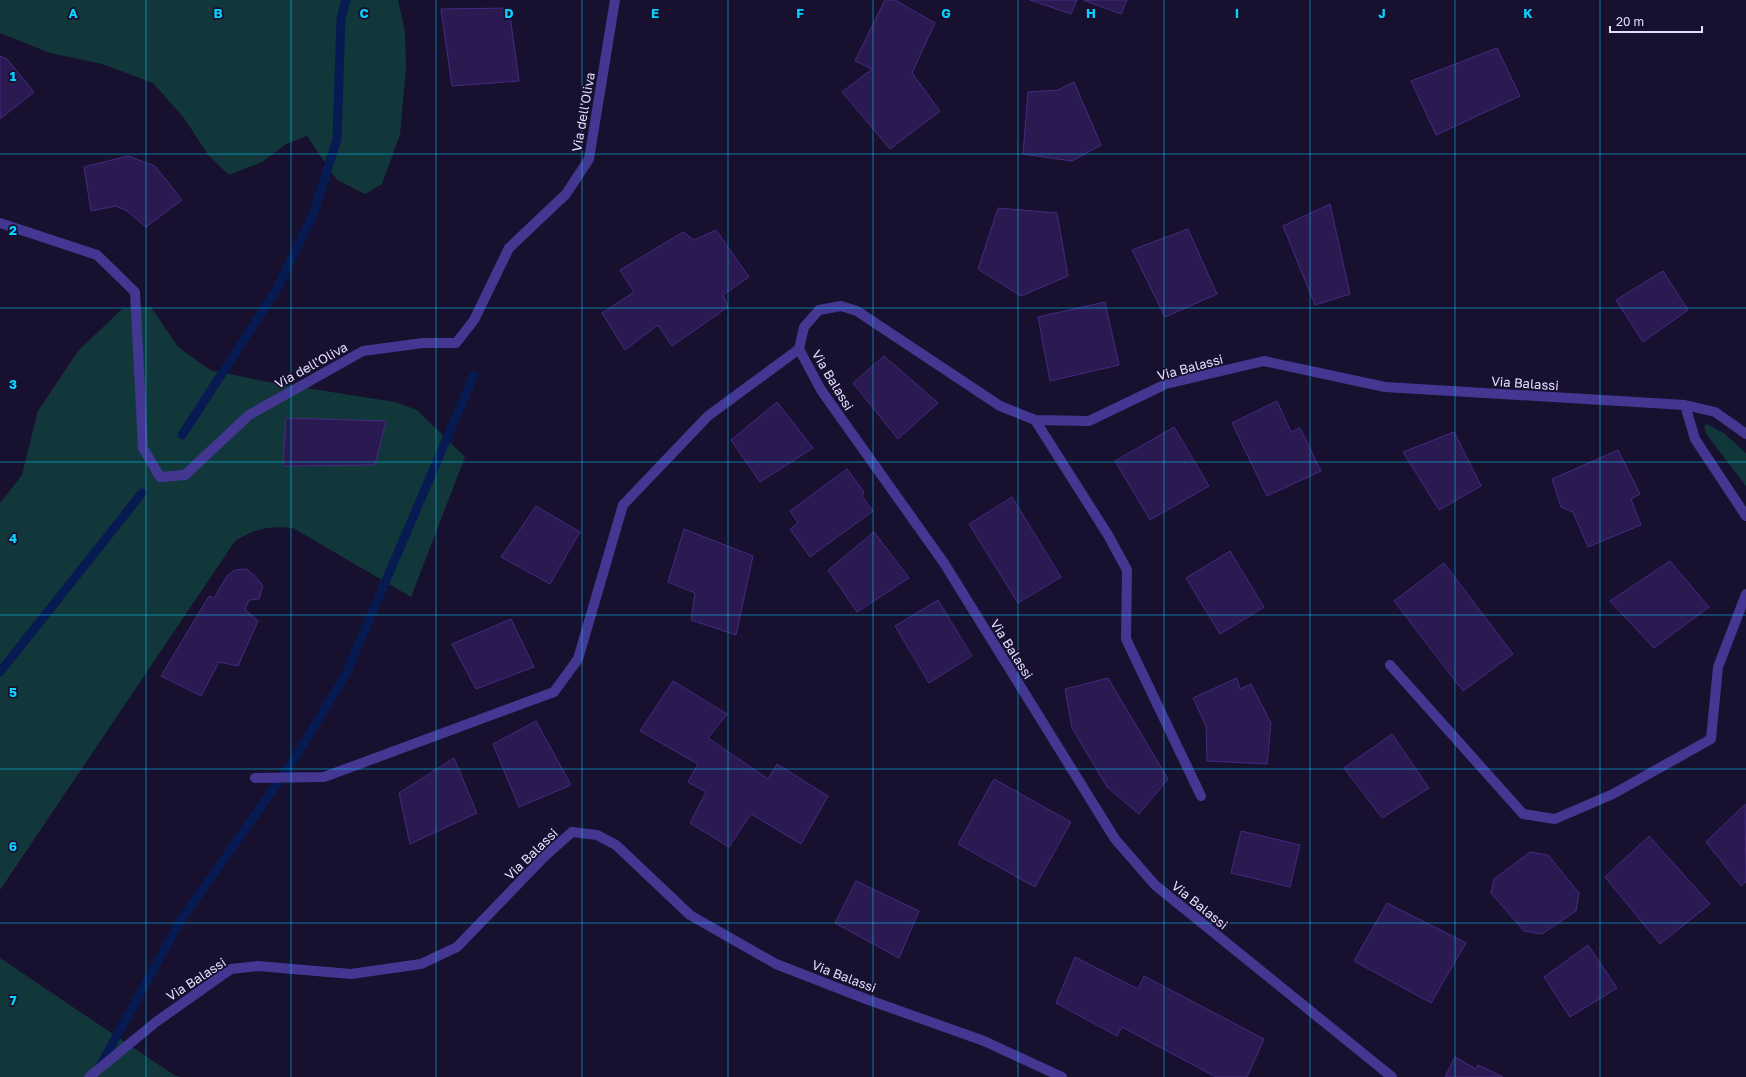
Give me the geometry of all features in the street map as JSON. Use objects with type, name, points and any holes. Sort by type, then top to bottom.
[{"type":"street","name":"Via dell'Oliva","points":[[0,224],[97,255],[135,292],[143,448],[160,477],[185,475],[249,415],[363,351],[423,343],[456,343],[474,320],[509,248],[566,194],[589,159],[615,0]]},
{"type":"street","name":"Via Balassi","points":[[1392,1077],[1155,885],[1115,839],[944,563],[821,390],[800,350],[804,327],[819,310],[841,306],[857,311],[882,326],[1000,406],[1035,420],[1089,421],[1166,384],[1264,361],[1385,387],[1685,404],[1715,412],[1746,434]]},
{"type":"street","points":[[255,778],[324,777],[554,692],[578,659],[623,505],[708,416],[800,350]]},
{"type":"street","points":[[1685,404],[1695,439],[1746,516]]},
{"type":"street","points":[[1035,420],[1108,535],[1127,570],[1126,639],[1201,796]]},
{"type":"street","points":[[1390,665],[1522,814],[1555,819],[1613,794],[1711,739],[1718,667],[1746,594]]},
{"type":"street","name":"Via Balassi","points":[[89,1077],[156,1022],[231,969],[258,966],[352,974],[421,964],[458,948],[544,856],[572,832],[597,835],[616,845],[690,915],[776,964],[866,999],[984,1041],[1062,1077]]},
{"type":"green space","points":[[0,0],[398,0],[405,32],[406,68],[400,135],[382,184],[365,194],[337,180],[307,136],[286,144],[262,162],[229,175],[209,156],[184,118],[153,83],[102,64],[50,53],[0,33]]},
{"type":"green space","points":[[151,307],[178,347],[210,370],[268,382],[395,402],[417,410],[465,457],[411,597],[293,528],[277,527],[263,529],[250,533],[235,541],[0,890],[0,501],[1,502],[22,475],[38,411],[78,351],[122,309]]},
{"type":"green space","points":[[1707,424],[1725,434],[1746,453],[1746,486],[1707,435],[1704,426]]},
{"type":"green space","points":[[0,958],[174,1075],[181,1077],[0,1077]]},
{"type":"building","points":[[885,0],[895,0],[935,23],[912,73],[940,111],[890,149],[842,92],[872,69],[855,61]]},
{"type":"building","points":[[1030,0],[1077,0],[1071,14]]},
{"type":"building","points":[[1083,0],[1127,0],[1121,14]]},
{"type":"building","points":[[509,8],[519,81],[452,86],[441,9]]},
{"type":"building","points":[[1497,48],[1520,96],[1436,135],[1411,81]]},
{"type":"building","points":[[0,56],[7,59],[34,92],[0,119]]},
{"type":"building","points":[[1074,82],[1101,145],[1072,161],[1023,154],[1028,92],[1058,90]]},
{"type":"building","points":[[128,156],[155,166],[182,200],[146,227],[127,211],[116,206],[91,211],[84,167]]},
{"type":"building","points":[[1330,204],[1350,294],[1315,305],[1283,226]]},
{"type":"building","points":[[998,208],[1057,213],[1068,276],[1021,296],[978,269]]},
{"type":"building","points":[[1188,229],[1217,294],[1165,317],[1132,250]]},
{"type":"building","points":[[716,230],[749,277],[723,295],[728,307],[672,346],[658,325],[625,350],[602,313],[634,292],[620,270],[683,232],[694,240]]},
{"type":"building","points":[[1663,271],[1688,310],[1643,342],[1616,300]]},
{"type":"building","points":[[1105,302],[1119,365],[1050,381],[1038,317]]},
{"type":"building","points":[[884,356],[938,403],[898,439],[853,383]]},
{"type":"building","points":[[1277,401],[1291,432],[1300,428],[1321,471],[1267,496],[1232,423]]},
{"type":"building","points":[[777,402],[813,448],[760,482],[731,440]]},
{"type":"building","points":[[286,418],[386,421],[375,465],[283,466]]},
{"type":"building","points":[[1174,427],[1209,486],[1150,520],[1115,461]]},
{"type":"building","points":[[1454,432],[1481,486],[1439,510],[1403,452]]},
{"type":"building","points":[[1618,450],[1640,494],[1631,499],[1641,525],[1588,547],[1573,512],[1561,507],[1552,479]]},
{"type":"building","points":[[847,469],[864,492],[862,496],[873,511],[810,557],[790,529],[798,523],[790,511]]},
{"type":"building","points":[[1012,497],[1061,577],[1018,603],[969,524]]},
{"type":"building","points":[[536,506],[580,532],[550,584],[501,557]]},
{"type":"building","points":[[684,529],[753,556],[736,635],[691,620],[695,593],[668,582]]},
{"type":"building","points":[[874,532],[909,578],[857,612],[828,570]]},
{"type":"building","points":[[1230,551],[1264,607],[1220,634],[1186,578]]},
{"type":"building","points":[[1670,561],[1709,607],[1654,648],[1610,601]]},
{"type":"building","points":[[1444,563],[1513,654],[1463,691],[1394,601]]},
{"type":"building","points":[[246,569],[254,575],[263,586],[259,599],[249,600],[245,609],[258,621],[238,666],[219,662],[201,696],[161,676],[209,596],[214,598],[227,576],[234,570]]},
{"type":"building","points":[[938,600],[972,656],[929,683],[895,626]]},
{"type":"building","points":[[511,619],[534,667],[476,689],[452,644]]},
{"type":"building","points":[[1108,678],[1168,779],[1139,814],[1107,787],[1072,728],[1065,689]]},
{"type":"building","points":[[1237,678],[1240,689],[1251,684],[1271,723],[1267,764],[1207,761],[1206,726],[1193,698]]},
{"type":"building","points":[[673,681],[727,714],[708,738],[768,779],[777,764],[828,796],[801,844],[751,814],[729,847],[690,823],[706,792],[688,782],[698,764],[640,731]]},
{"type":"building","points":[[536,721],[571,785],[519,807],[493,744]]},
{"type":"building","points":[[1392,734],[1429,788],[1382,818],[1344,768]]},
{"type":"building","points":[[454,758],[477,813],[410,844],[399,793]]},
{"type":"building","points":[[994,779],[1071,822],[1035,887],[958,844]]},
{"type":"building","points":[[1745,804],[1746,882],[1741,886],[1706,842]]},
{"type":"building","points":[[1241,831],[1300,845],[1290,887],[1231,873]]},
{"type":"building","points":[[1649,836],[1710,904],[1660,944],[1605,877]]},
{"type":"building","points":[[1530,852],[1548,855],[1579,893],[1576,911],[1542,934],[1524,931],[1491,893],[1494,879]]},
{"type":"building","points":[[856,881],[919,911],[899,958],[835,923]]},
{"type":"building","points":[[1387,903],[1466,943],[1431,1003],[1354,961]]},
{"type":"building","points":[[1588,945],[1617,988],[1570,1017],[1544,977]]},
{"type":"building","points":[[1075,957],[1138,989],[1144,976],[1264,1039],[1247,1077],[1216,1077],[1122,1027],[1117,1036],[1056,1003]]},
{"type":"building","points":[[1455,1057],[1476,1069],[1478,1065],[1503,1077],[1445,1077]]},
{"type":"waterway","points":[[182,435],[277,289],[314,212],[337,139],[341,18],[346,0]]},
{"type":"waterway","points":[[99,1068],[179,923],[293,761],[346,674],[474,375]]},
{"type":"waterway","points":[[0,672],[142,493]]}]
